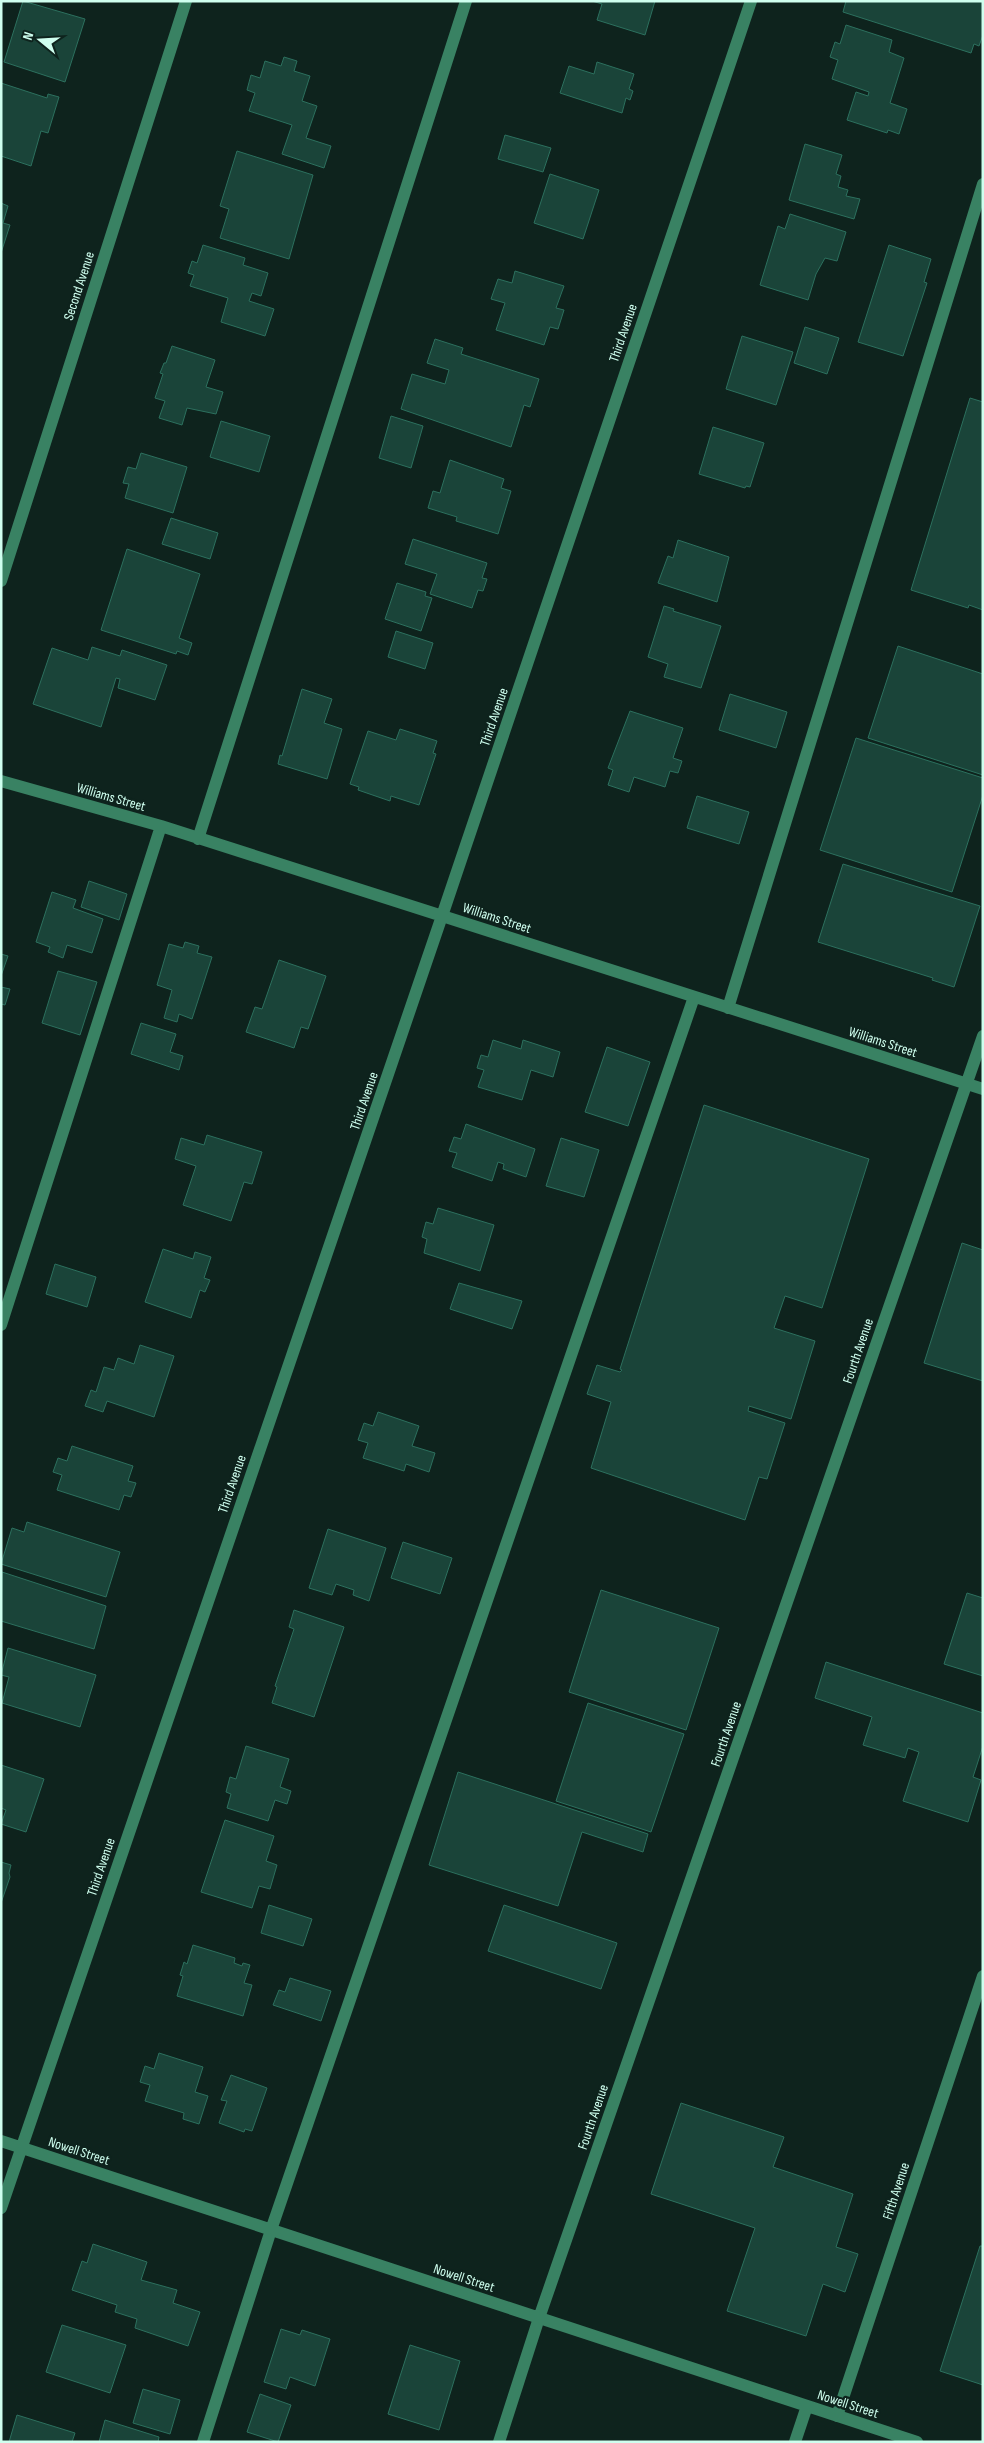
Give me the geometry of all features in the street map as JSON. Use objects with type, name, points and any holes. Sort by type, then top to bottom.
[{"type":"street","name":"Second Avenue","points":[[1,581],[186,1]]},
{"type":"street","points":[[198,839],[466,1]]},
{"type":"street","name":"Third Avenue","points":[[1,2208],[442,916],[751,1]]},
{"type":"street","points":[[728,1008],[983,184]]},
{"type":"street","name":"Williams Street","points":[[1,781],[160,826],[983,1089]]},
{"type":"street","points":[[1,1325],[160,826]]},
{"type":"street","points":[[203,2442],[271,2230],[694,997]]},
{"type":"street","name":"Fourth Avenue","points":[[499,2442],[539,2318],[983,1036]]},
{"type":"street","name":"Fifth Avenue","points":[[837,2416],[983,1976]]},
{"type":"street","name":"Nowell Street","points":[[1,2141],[917,2442]]},
{"type":"street","points":[[795,2442],[807,2406]]},
{"type":"building","points":[[23,1],[85,19],[65,82],[4,62]]},
{"type":"building","points":[[592,1],[655,1],[645,35],[597,20],[602,4]]},
{"type":"building","points":[[846,1],[983,1],[983,35],[979,46],[974,44],[971,53],[843,12]]},
{"type":"building","points":[[846,25],[892,40],[889,52],[904,58],[890,103],[907,109],[899,134],[888,130],[887,133],[847,120],[856,92],[868,96],[869,92],[832,79],[838,60],[830,57],[835,42],[840,44]]},
{"type":"building","points":[[284,57],[297,61],[294,71],[310,76],[302,101],[317,106],[306,138],[331,146],[324,168],[282,154],[292,125],[249,111],[255,93],[247,90],[251,75],[260,78],[265,61],[281,66]]},
{"type":"building","points":[[597,62],[634,74],[629,89],[633,91],[630,100],[626,98],[622,113],[560,93],[569,66],[594,74]]},
{"type":"building","points":[[1,83],[47,98],[48,94],[59,97],[48,133],[41,131],[31,166],[1,156]]},
{"type":"building","points":[[505,135],[551,148],[543,172],[498,159]]},
{"type":"building","points":[[805,144],[842,155],[836,174],[841,176],[838,187],[848,190],[846,196],[860,199],[854,219],[789,200]]},
{"type":"building","points":[[237,151],[313,175],[289,259],[220,238],[229,209],[220,206]]},
{"type":"building","points":[[550,174],[599,190],[583,239],[534,223]]},
{"type":"building","points":[[1,203],[8,206],[3,223],[10,225],[1,253]]},
{"type":"building","points":[[790,214],[846,232],[837,261],[825,258],[816,274],[808,300],[760,285],[778,226],[785,229]]},
{"type":"building","points":[[203,245],[245,258],[243,265],[268,273],[261,296],[252,293],[249,301],[274,309],[265,336],[221,322],[228,298],[190,286],[194,275],[188,273],[192,261],[197,263]]},
{"type":"building","points":[[889,245],[931,259],[924,282],[927,283],[903,356],[858,342]]},
{"type":"building","points":[[515,271],[564,286],[556,308],[564,310],[558,329],[550,327],[544,345],[496,330],[505,303],[491,299],[498,279],[512,283]]},
{"type":"building","points":[[805,327],[839,338],[827,374],[794,363]]},
{"type":"building","points":[[742,336],[793,352],[776,405],[726,389]]},
{"type":"building","points":[[435,339],[463,348],[461,354],[539,379],[530,407],[524,405],[511,447],[401,409],[412,374],[445,384],[449,370],[427,363]]},
{"type":"building","points":[[172,346],[215,360],[206,387],[223,392],[216,414],[187,408],[182,425],[159,418],[165,401],[155,398],[163,374],[160,373]]},
{"type":"building","points":[[970,398],[983,402],[983,610],[969,605],[968,608],[911,590]]},
{"type":"building","points":[[391,416],[423,426],[411,468],[379,458]]},
{"type":"building","points":[[221,421],[270,436],[259,472],[210,457]]},
{"type":"building","points":[[713,427],[764,443],[750,487],[746,486],[745,488],[699,474]]},
{"type":"building","points":[[141,453],[187,467],[173,513],[125,498],[129,484],[123,483],[128,467],[136,469]]},
{"type":"building","points":[[450,460],[504,479],[501,488],[511,491],[498,534],[456,521],[457,517],[428,508],[433,491],[440,493]]},
{"type":"building","points":[[171,518],[218,533],[210,559],[162,544]]},
{"type":"building","points":[[413,539],[487,563],[482,578],[487,579],[483,591],[478,590],[472,608],[430,594],[437,574],[405,564]]},
{"type":"building","points":[[678,540],[729,557],[717,602],[658,583],[668,556],[673,558]]},
{"type":"building","points":[[127,549],[200,574],[179,638],[192,643],[188,655],[177,651],[176,654],[101,630]]},
{"type":"building","points":[[397,583],[426,592],[425,596],[432,598],[421,631],[385,619]]},
{"type":"building","points":[[664,606],[674,609],[673,611],[721,626],[701,688],[664,677],[668,664],[648,657]]},
{"type":"building","points":[[396,631],[433,643],[425,669],[388,657]]},
{"type":"building","points":[[898,646],[983,674],[983,775],[868,738]]},
{"type":"building","points":[[92,647],[120,656],[122,650],[167,665],[155,700],[118,688],[120,679],[116,678],[101,727],[33,704],[52,648],[88,660]]},
{"type":"building","points":[[302,689],[332,699],[324,723],[342,729],[327,779],[278,764]]},
{"type":"building","points":[[730,694],[787,712],[776,748],[719,730]]},
{"type":"building","points":[[630,711],[683,728],[673,758],[682,761],[678,773],[670,771],[665,787],[634,777],[629,792],[608,785],[613,770],[608,768]]},
{"type":"building","points":[[400,729],[437,741],[433,753],[436,754],[419,805],[391,796],[390,801],[358,790],[359,787],[350,784],[368,731],[396,740]]},
{"type":"building","points":[[856,738],[983,778],[983,795],[952,892],[820,850]]},
{"type":"building","points":[[697,796],[749,812],[739,844],[687,828]]},
{"type":"building","points":[[843,864],[980,906],[954,987],[932,980],[933,978],[818,942]]},
{"type":"building","points":[[89,881],[127,894],[119,920],[81,907]]},
{"type":"building","points":[[52,892],[76,900],[73,908],[103,919],[92,953],[67,945],[63,958],[48,952],[50,947],[36,942]]},
{"type":"building","points":[[185,942],[199,946],[197,953],[212,957],[192,1019],[179,1014],[177,1022],[164,1018],[172,990],[157,985],[169,944],[183,948]]},
{"type":"building","points":[[1,954],[8,956],[1,976]]},
{"type":"building","points":[[279,960],[326,976],[308,1029],[301,1027],[294,1048],[246,1032],[255,1007],[262,1009]]},
{"type":"building","points":[[58,971],[97,982],[80,1035],[42,1023]]},
{"type":"building","points":[[1,987],[10,989],[5,1005],[1,1004]]},
{"type":"building","points":[[141,1023],[176,1034],[170,1052],[183,1056],[179,1070],[131,1054]]},
{"type":"building","points":[[493,1040],[521,1049],[523,1040],[560,1052],[553,1077],[531,1070],[522,1100],[478,1087],[484,1070],[477,1068],[481,1055],[488,1057]]},
{"type":"building","points":[[607,1047],[650,1062],[628,1126],[585,1112]]},
{"type":"building","points":[[704,1105],[869,1159],[822,1308],[785,1296],[774,1328],[815,1341],[791,1419],[749,1406],[748,1411],[785,1423],[767,1479],[759,1477],[745,1520],[591,1468],[611,1402],[587,1394],[597,1365],[620,1372],[622,1370],[620,1369]]},
{"type":"building","points":[[466,1124],[535,1149],[526,1177],[503,1169],[504,1164],[498,1162],[492,1181],[452,1167],[457,1153],[449,1151],[454,1137],[461,1139]]},
{"type":"building","points":[[207,1135],[262,1152],[252,1184],[244,1182],[231,1221],[183,1205],[196,1166],[175,1159],[181,1138],[204,1145]]},
{"type":"building","points":[[561,1138],[599,1150],[584,1197],[546,1186]]},
{"type":"building","points":[[438,1208],[494,1225],[480,1271],[424,1253],[427,1239],[422,1237],[426,1222],[433,1224]]},
{"type":"building","points":[[962,1243],[983,1250],[983,1381],[924,1363]]},
{"type":"building","points":[[163,1249],[193,1259],[195,1252],[211,1257],[204,1278],[210,1280],[205,1292],[200,1290],[191,1318],[145,1302]]},
{"type":"building","points":[[55,1264],[96,1277],[87,1307],[46,1294]]},
{"type":"building","points":[[459,1283],[522,1301],[512,1329],[450,1309]]},
{"type":"building","points":[[140,1345],[174,1356],[154,1417],[107,1401],[103,1412],[85,1406],[91,1390],[96,1392],[104,1367],[114,1370],[118,1358],[134,1364]]},
{"type":"building","points":[[378,1412],[419,1426],[412,1446],[435,1453],[429,1472],[406,1464],[404,1471],[363,1458],[368,1443],[358,1440],[364,1423],[373,1426]]},
{"type":"building","points":[[72,1446],[133,1466],[128,1481],[136,1483],[131,1497],[124,1495],[119,1510],[57,1490],[62,1475],[53,1472],[58,1458],[67,1461]]},
{"type":"building","points":[[27,1522],[120,1552],[106,1597],[1,1564],[12,1528],[24,1532]]},
{"type":"building","points":[[328,1529],[386,1548],[369,1601],[353,1595],[354,1590],[336,1584],[332,1595],[309,1588]]},
{"type":"building","points":[[403,1542],[452,1558],[440,1594],[391,1578]]},
{"type":"building","points":[[2,1572],[106,1606],[94,1649],[1,1621]]},
{"type":"building","points":[[601,1590],[719,1628],[686,1730],[569,1692]]},
{"type":"building","points":[[967,1593],[983,1598],[983,1676],[944,1664]]},
{"type":"building","points":[[294,1610],[344,1627],[314,1717],[272,1703],[277,1687],[275,1686],[294,1629],[289,1627]]},
{"type":"building","points":[[8,1648],[96,1675],[80,1727],[2,1703],[9,1677],[1,1675]]},
{"type":"building","points":[[826,1662],[983,1713],[983,1746],[973,1777],[981,1780],[968,1822],[903,1801],[919,1752],[908,1748],[905,1758],[863,1745],[872,1717],[815,1698]]},
{"type":"building","points":[[588,1703],[684,1734],[651,1832],[556,1801]]},
{"type":"building","points":[[246,1746],[289,1759],[280,1787],[291,1791],[287,1804],[275,1800],[268,1821],[227,1808],[231,1794],[226,1792],[230,1777],[236,1779]]},
{"type":"building","points":[[1,1765],[44,1779],[26,1832],[1,1824],[6,1810],[1,1808]]},
{"type":"building","points":[[458,1772],[648,1834],[643,1852],[582,1832],[558,1906],[429,1865]]},
{"type":"building","points":[[225,1820],[274,1836],[266,1861],[277,1865],[270,1889],[259,1886],[252,1908],[201,1892]]},
{"type":"building","points":[[1,1862],[11,1865],[10,1877],[1,1903]]},
{"type":"building","points":[[269,1905],[312,1919],[303,1946],[261,1933]]},
{"type":"building","points":[[504,1905],[617,1943],[601,1989],[488,1951]]},
{"type":"building","points":[[193,1945],[235,1958],[234,1963],[242,1966],[243,1963],[250,1965],[244,1983],[252,1985],[243,2016],[177,1996],[183,1976],[180,1975],[184,1962],[187,1964]]},
{"type":"building","points":[[290,1978],[331,1991],[321,2021],[273,2005],[279,1990],[285,1992]]},
{"type":"building","points":[[159,2053],[203,2067],[195,2092],[208,2096],[199,2124],[183,2119],[184,2113],[145,2101],[150,2085],[140,2082],[145,2066],[154,2069]]},
{"type":"building","points":[[231,2075],[267,2088],[252,2131],[245,2129],[244,2132],[219,2123],[227,2101],[221,2100]]},
{"type":"building","points":[[681,2103],[784,2137],[773,2167],[853,2194],[836,2247],[858,2254],[845,2292],[823,2284],[806,2336],[727,2311],[755,2228],[651,2194]]},
{"type":"building","points":[[93,2244],[147,2262],[141,2280],[177,2290],[173,2303],[200,2312],[188,2346],[135,2328],[137,2319],[115,2312],[117,2305],[72,2290],[82,2261],[87,2263]]},
{"type":"building","points":[[980,2246],[983,2246],[983,2385],[940,2371]]},
{"type":"building","points":[[62,2325],[126,2345],[110,2393],[46,2372]]},
{"type":"building","points":[[281,2329],[300,2335],[302,2330],[330,2339],[315,2386],[290,2377],[286,2389],[264,2382]]},
{"type":"building","points":[[410,2345],[460,2361],[439,2430],[388,2414]]},
{"type":"building","points":[[143,2389],[180,2400],[170,2434],[133,2423]]},
{"type":"building","points":[[260,2394],[291,2405],[278,2442],[247,2432]]},
{"type":"building","points":[[17,2415],[75,2433],[72,2442],[9,2442]]},
{"type":"building","points":[[105,2420],[159,2437],[158,2442],[99,2442]]}]
